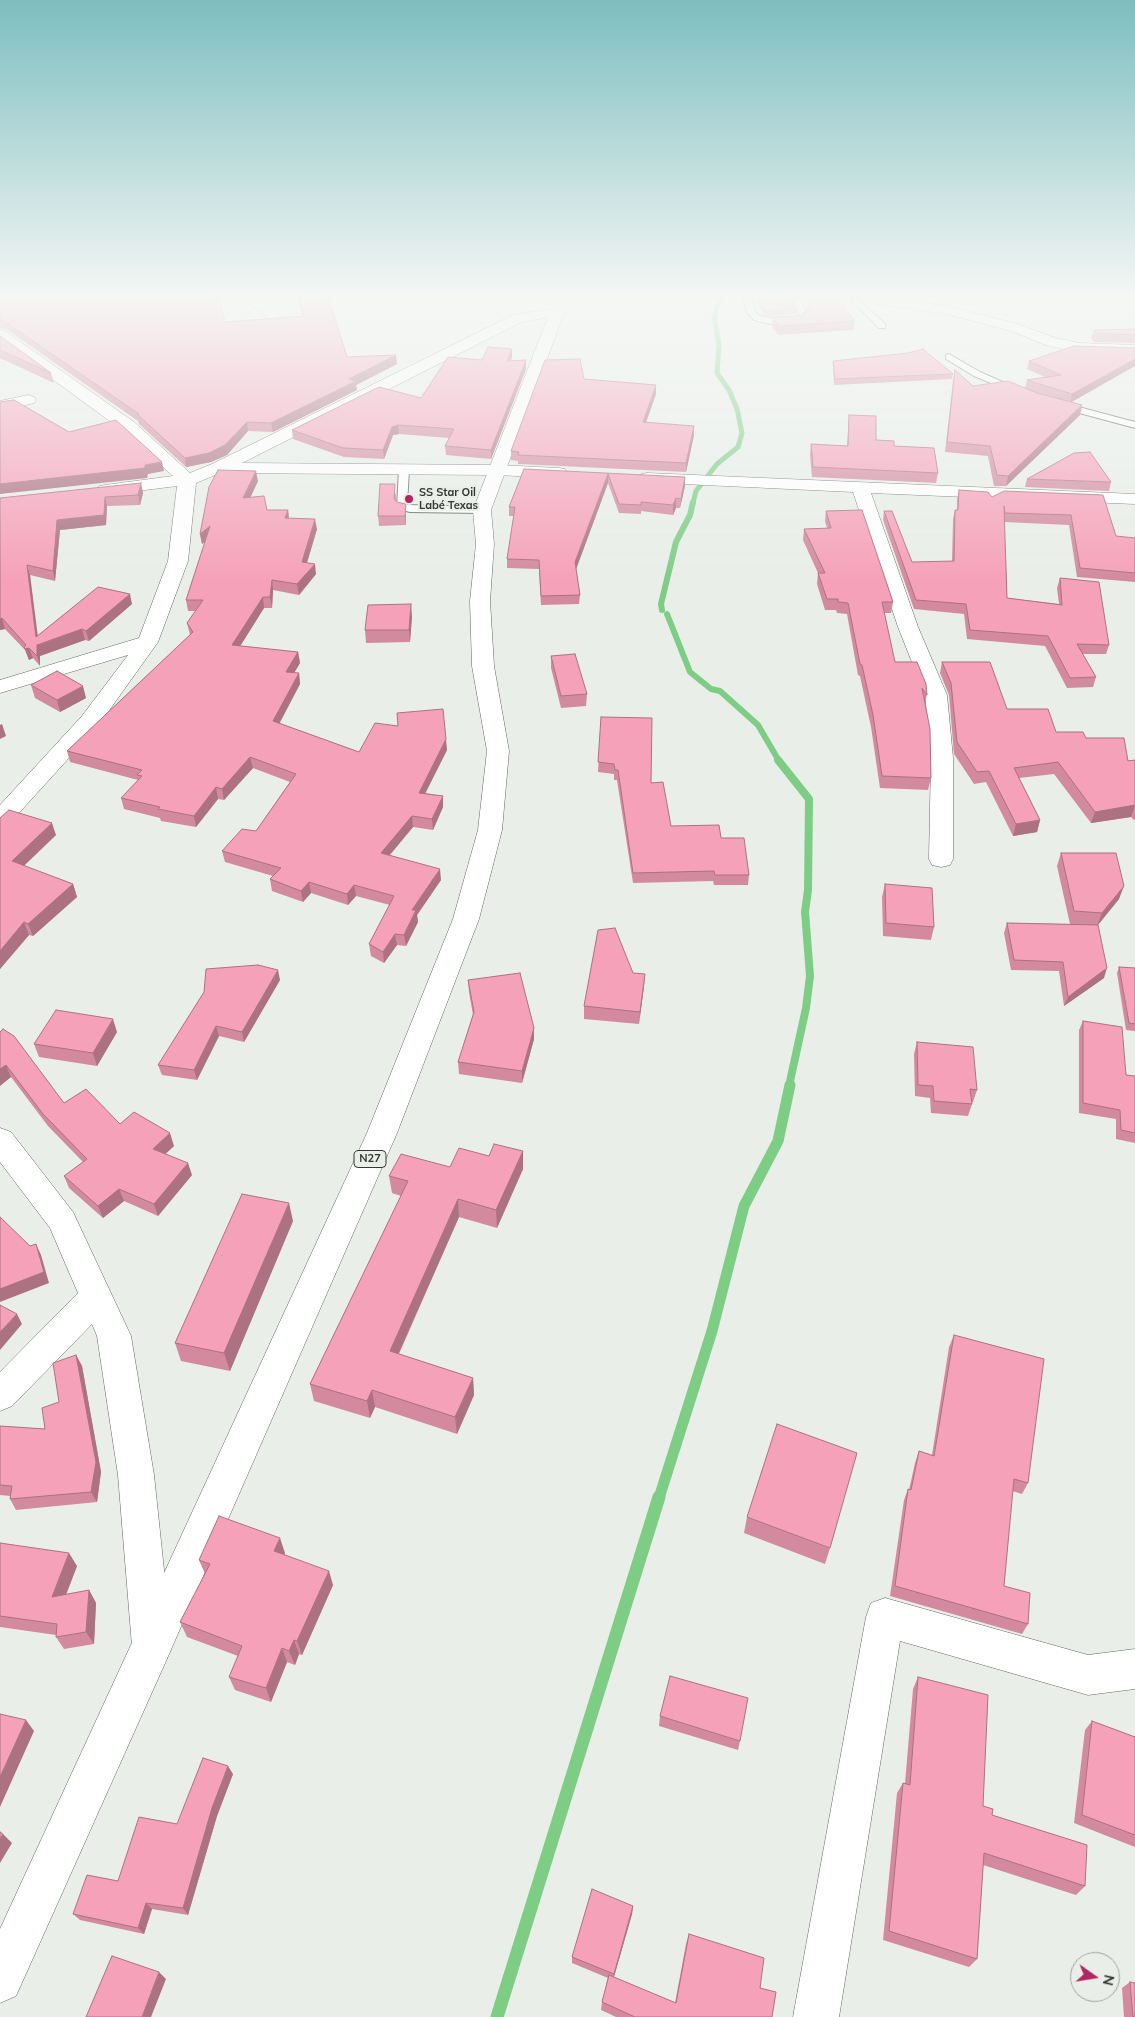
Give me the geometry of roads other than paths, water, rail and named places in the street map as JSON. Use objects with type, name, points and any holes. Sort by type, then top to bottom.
[{"type":"street","points":[[82,393],[128,426],[187,480]]},
{"type":"street","points":[[89,492],[187,480],[218,468],[368,393]]},
{"type":"street","name":"N27","points":[[0,1980],[152,1648],[382,1133],[466,919],[490,830],[498,751],[483,666],[480,601],[485,544],[482,510],[527,393]]},
{"type":"street","points":[[0,406],[28,400]]},
{"type":"street","points":[[218,468],[496,470],[574,474]]},
{"type":"street","points":[[634,477],[1135,499]]},
{"type":"street","points":[[0,820],[90,721],[148,642],[178,561],[187,480]]},
{"type":"street","points":[[860,487],[908,627],[936,695],[942,758],[940,859]]},
{"type":"street","points":[[0,687],[148,642]]},
{"type":"street","points":[[0,1140],[62,1221],[114,1336],[136,1476],[152,1648]]},
{"type":"street","points":[[0,1395],[96,1297]]},
{"type":"street","points":[[816,2017],[885,1618],[1088,1675],[1135,1669]]},
{"type":"lane","points":[[1023,393],[1030,396]]},
{"type":"lane","points":[[1047,401],[1135,425]]},
{"type":"lane","points":[[404,469],[402,507],[410,509],[482,510]]},
{"type":"waterway","points":[[693,503],[696,491],[717,464],[738,447],[742,433],[737,409],[730,393]]},
{"type":"waterway","points":[[662,610],[661,604],[676,542],[690,515],[693,502]]},
{"type":"waterway","points":[[667,614],[690,672],[711,689],[720,691],[758,725],[779,761]]},
{"type":"waterway","points":[[778,760],[809,799],[808,890],[805,912],[810,976],[806,1008],[789,1086]]},
{"type":"waterway","points":[[659,1498],[712,1331],[744,1206],[778,1141],[790,1085]]},
{"type":"waterway","points":[[497,2017],[659,1497]]},
{"type":"place","name":"SS Star Oil Labé Texas","points":[[409,499]]}]
